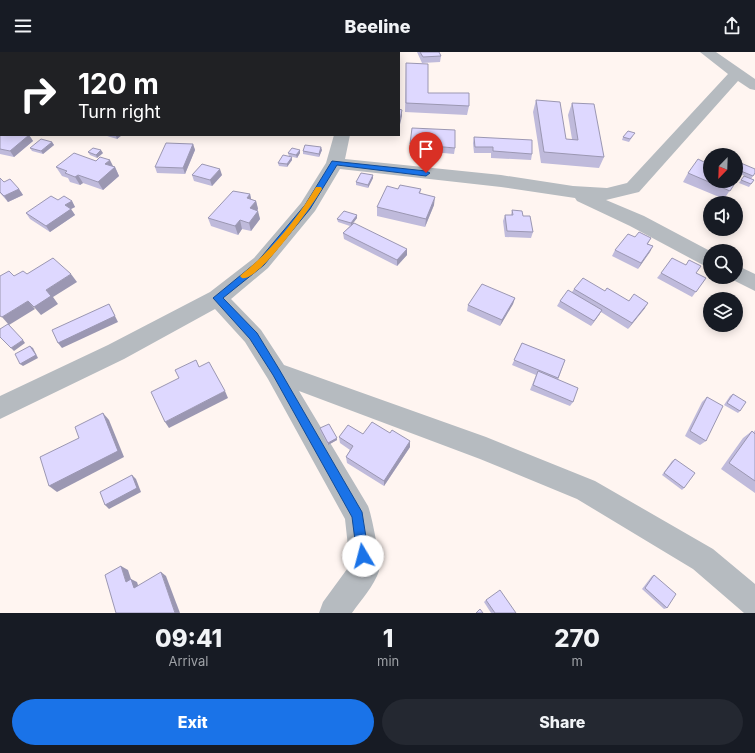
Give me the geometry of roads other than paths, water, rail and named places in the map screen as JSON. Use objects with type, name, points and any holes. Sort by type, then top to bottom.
[{"type":"street","points":[[707,52],[755,86]]},
{"type":"street","points":[[335,163],[500,181],[573,192],[607,194],[633,188],[737,73]]},
{"type":"street","points":[[0,408],[116,352],[217,298],[261,263],[308,207],[335,163],[342,136]]},
{"type":"street","points":[[573,192],[637,221],[703,256]]},
{"type":"street","points":[[743,277],[755,283]]},
{"type":"street","points":[[217,298],[253,336],[276,372],[358,516],[365,569],[334,613]]},
{"type":"street","points":[[276,372],[486,449],[586,490],[703,559],[755,603]]}]
